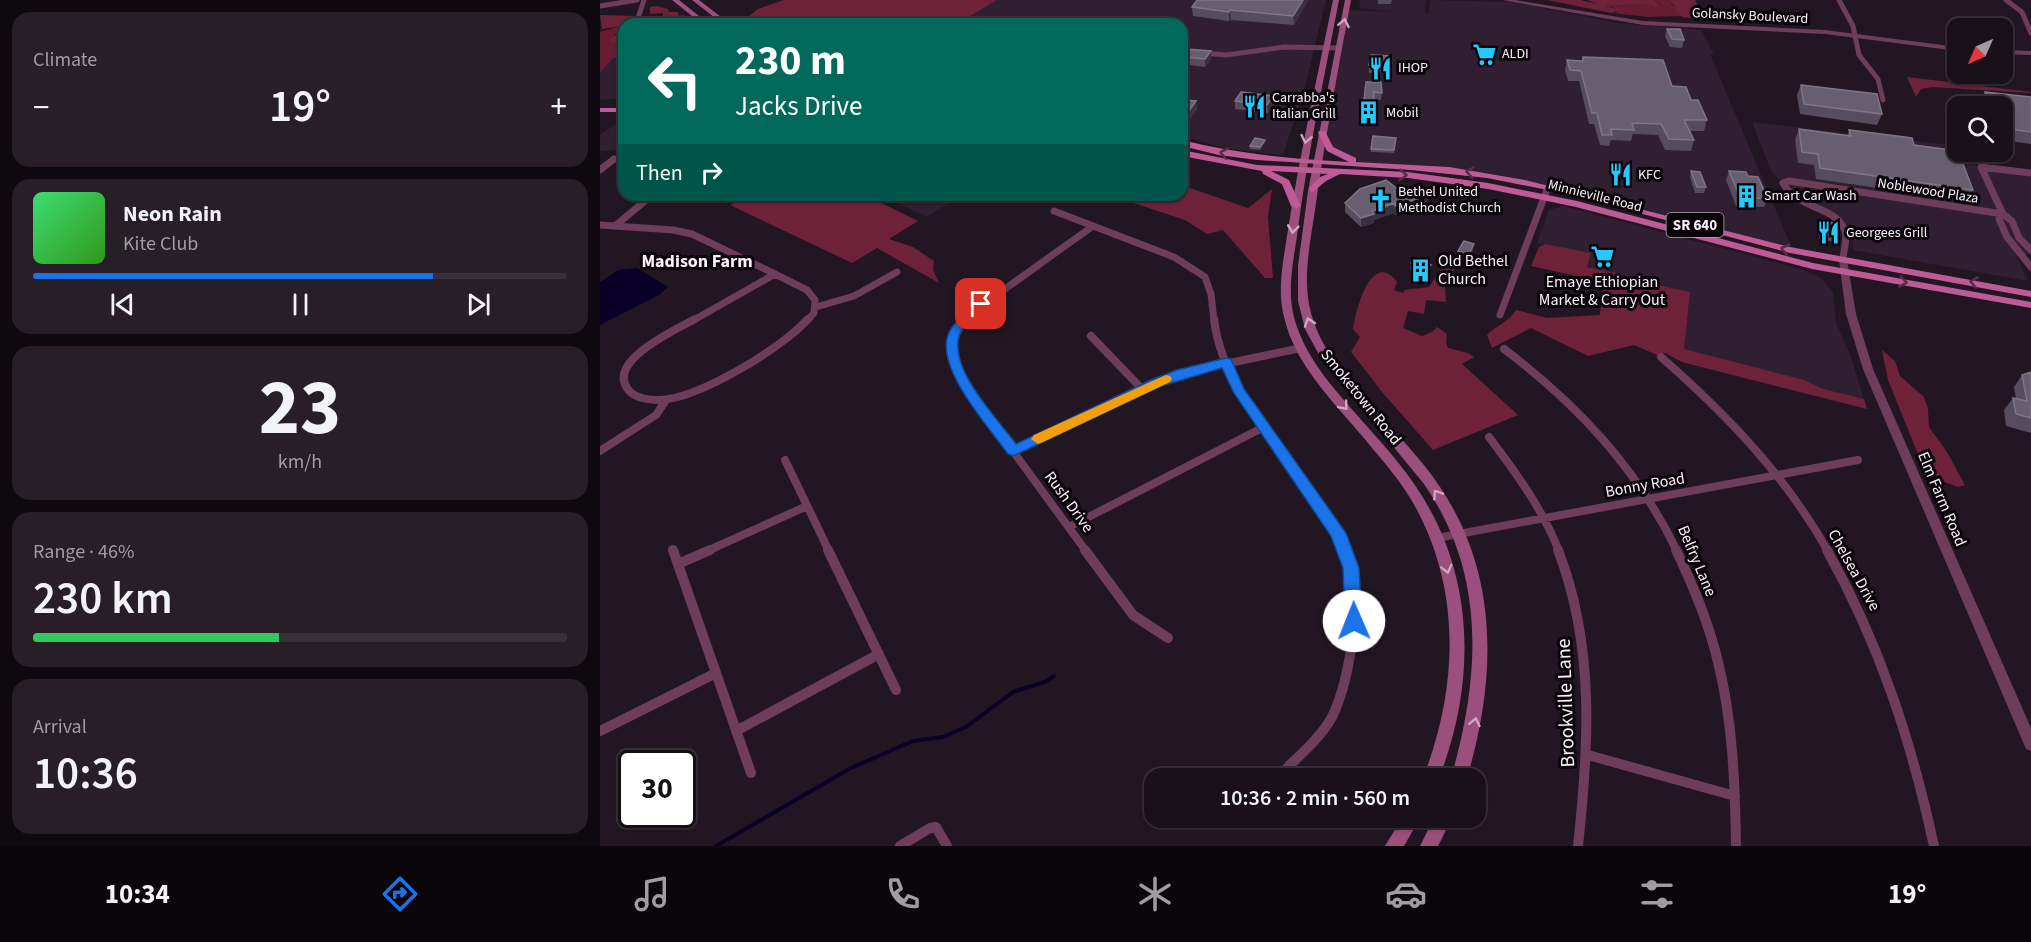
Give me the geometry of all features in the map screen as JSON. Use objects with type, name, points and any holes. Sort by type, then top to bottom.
[{"type":"main road","points":[[675,0],[698,18]]},
{"type":"main road","points":[[695,0],[720,18]]},
{"type":"main road","name":"Smoketown Road","points":[[1336,0],[1302,166],[1285,296],[1289,319],[1301,348],[1320,377],[1416,496],[1437,538],[1452,590],[1458,652],[1452,705],[1443,746],[1435,768]]},
{"type":"main road","name":"Smoketown Road","points":[[1348,0],[1316,167],[1302,278],[1303,298],[1311,329],[1331,364],[1430,482],[1458,534],[1477,595],[1482,641],[1477,714],[1463,768]]},
{"type":"main road","points":[[600,104],[618,104]]},
{"type":"main road","points":[[600,110],[618,110]]},
{"type":"main road","points":[[1322,133],[1328,146],[1335,153],[1366,164]]},
{"type":"main road","name":"Minnieville Road","points":[[1188,144],[1236,156],[1344,172],[1424,176],[1547,192]]},
{"type":"main road","name":"Minnieville Road","points":[[1188,154],[1257,168],[1302,166]]},
{"type":"main road","name":"Minnieville Road","points":[[1316,167],[1366,164],[1462,171],[1547,192],[1616,214],[1772,257],[2031,294]]},
{"type":"main road","points":[[1257,168],[1274,174],[1286,182],[1296,206]]},
{"type":"main road","points":[[1313,189],[1326,178],[1344,172]]},
{"type":"main road","name":"Minnieville Road","points":[[1844,266],[2031,305]]},
{"type":"main road","points":[[1394,846],[1405,828]]},
{"type":"main road","points":[[1429,846],[1438,828]]},
{"type":"street","points":[[600,6],[637,0]]},
{"type":"street","points":[[638,18],[644,0]]},
{"type":"street","name":"Golansky Boulevard","points":[[1506,0],[1620,20],[1854,33],[1947,46]]},
{"type":"street","name":"Golansky Boulevard","points":[[1537,0],[1616,16],[1681,23]]},
{"type":"street","points":[[1839,0],[1849,15],[1859,55],[1878,79],[1883,100]]},
{"type":"street","points":[[2006,0],[2022,12],[2031,33]]},
{"type":"street","points":[[2013,50],[2031,49]]},
{"type":"street","points":[[1188,52],[1226,55],[1261,51],[1338,50]]},
{"type":"street","points":[[2013,51],[2031,53]]},
{"type":"street","points":[[600,170],[614,159]]},
{"type":"street","name":"Noblewood Plaza","points":[[2031,173],[1981,167],[2003,214],[2012,221],[2019,238],[2031,250]]},
{"type":"street","name":"Noblewood Plaza","points":[[1844,266],[1845,231],[1838,220],[1793,198],[1783,183],[1800,183],[2003,214]]},
{"type":"street","points":[[1500,315],[1547,192]]},
{"type":"street","points":[[615,226],[645,201]]},
{"type":"street","points":[[1054,211],[1174,257],[1205,277],[1211,294],[1216,339],[1238,390],[1338,533],[1351,568],[1353,591],[1352,646],[1343,692],[1320,735],[1287,768]]},
{"type":"street","name":"Noblewood Plaza","points":[[2003,214],[1999,219],[2002,228],[2031,267]]},
{"type":"street","points":[[600,225],[673,230],[692,234],[775,274],[812,294],[816,307],[812,317],[802,327],[710,385],[666,400],[640,399],[626,391],[621,378],[627,364],[647,346],[775,274]]},
{"type":"street","name":"Rush Drive","points":[[1093,226],[981,304],[955,331],[952,355],[957,372],[1133,615],[1168,638]]},
{"type":"street","name":"Elm Farm Road","points":[[1844,266],[1851,314],[1868,369],[2031,744]]},
{"type":"street","points":[[816,307],[854,296],[897,272]]},
{"type":"street","points":[[1091,336],[1142,389]]},
{"type":"street","points":[[1013,451],[1142,389],[1182,374],[1226,362],[1301,348]]},
{"type":"street","name":"Belfry Lane","points":[[1504,349],[1546,381],[1596,429],[1619,456],[1649,500],[1676,546],[1712,639],[1724,688],[1735,796],[1736,846]]},
{"type":"street","name":"Chelsea Drive","points":[[1661,357],[1739,429],[1778,476],[1834,562],[1875,642],[1904,721],[1923,792],[1934,846]]},
{"type":"street","points":[[600,451],[651,419],[660,411],[666,400]]},
{"type":"street","points":[[1069,527],[1264,427]]},
{"type":"street","name":"Brookville Lane","points":[[1489,438],[1519,475],[1545,518],[1566,568],[1582,632],[1588,703],[1588,755],[1578,846]]},
{"type":"street","points":[[784,460],[896,690]]},
{"type":"street","name":"Bonny Road","points":[[1437,538],[1858,460]]},
{"type":"street","points":[[678,564],[807,506]]},
{"type":"street","points":[[673,549],[751,773]]},
{"type":"street","points":[[736,731],[879,654]]},
{"type":"street","points":[[600,731],[716,673]]},
{"type":"street","points":[[1588,755],[1735,796]]},
{"type":"street","points":[[900,846],[930,828],[936,827],[947,846]]},
{"type":"shaded area","points":[[784,0],[997,0],[967,18],[749,18],[758,9]]},
{"type":"shaded area","points":[[997,0],[1326,0],[1305,87],[1283,155],[1224,148],[1188,138],[1188,18],[967,18]]},
{"type":"shaded area","points":[[1360,0],[1426,0],[1425,13],[1434,14],[1429,12],[1430,0],[1511,2],[1616,23],[1701,30],[1714,54],[1710,54],[1793,251],[1505,178],[1366,164],[1349,159],[1325,141],[1346,10],[1395,12],[1359,8]]},
{"type":"shaded area","points":[[1547,0],[1580,0],[1600,5],[1587,0],[1654,0],[1662,7],[1638,4],[1605,6],[1620,10],[1611,13]]},
{"type":"shaded area","points":[[1580,0],[1605,6],[1638,4],[1662,6],[1654,0],[1668,0],[1675,7],[1674,10],[1682,16],[1649,17],[1611,13],[1617,13],[1615,8],[1584,2]]},
{"type":"shaded area","points":[[1668,0],[1695,0],[1701,13],[1697,13],[1696,19],[1682,17]]},
{"type":"shaded area","points":[[650,7],[668,9],[669,12],[678,12],[679,16],[684,15],[687,18],[657,18],[663,16],[663,13],[650,14]]},
{"type":"shaded area","points":[[600,15],[634,16],[634,18],[618,18],[618,26],[602,29]]},
{"type":"shaded area","points":[[618,27],[613,42],[618,41],[618,58],[613,58],[600,73],[600,32]]},
{"type":"shaded area","points":[[618,33],[618,41],[613,43],[610,40]]},
{"type":"shaded area","points":[[613,57],[618,57],[618,98],[600,100],[600,73]]},
{"type":"shaded area","points":[[1907,77],[1947,82],[1947,84],[2031,92],[1932,87],[1921,89],[1916,97]]},
{"type":"shaded area","points":[[618,122],[618,150],[600,151],[600,135]]},
{"type":"shaded area","points":[[1752,122],[1947,145],[1947,162],[1973,162],[1978,169],[2031,175],[2031,255],[2015,253],[2028,281],[1853,250],[1851,232],[1838,216],[1792,193],[1771,171]]},
{"type":"shaded area","points":[[1188,187],[1248,208],[1272,189],[1268,217],[1273,278],[1265,278],[1223,230],[1207,234],[1185,220],[1127,201],[1188,201]]},
{"type":"shaded area","points":[[738,201],[877,201],[918,221],[889,239],[913,247],[934,261],[933,270],[939,283],[877,248],[852,263],[730,205]]},
{"type":"shaded area","points":[[893,201],[953,201],[926,217]]},
{"type":"shaded area","points":[[1563,206],[1804,270],[1821,278],[1833,292],[1836,323],[1850,354],[1867,409],[1682,362],[1690,292],[1620,277],[1620,274],[1587,267],[1590,253],[1537,243],[1549,210]]},
{"type":"shaded area","points":[[1545,244],[1591,253],[1587,267],[1690,292],[1684,349],[1804,380],[1823,389],[1864,399],[1867,409],[1682,362],[1665,353],[1657,355],[1634,345],[1588,356],[1531,328],[1492,348],[1487,335],[1516,310],[1547,318],[1600,315],[1604,282],[1531,266],[1539,247]]},
{"type":"shaded area","points":[[1452,260],[1457,265],[1445,286],[1446,302],[1426,300],[1424,314],[1408,311],[1403,328],[1422,336],[1437,327],[1447,334],[1448,348],[1468,353],[1474,357],[1462,364],[1518,415],[1433,450],[1351,352],[1360,337],[1353,329],[1366,287],[1379,273],[1388,274],[1397,282],[1394,290],[1403,293],[1405,290],[1429,287],[1446,262]]},
{"type":"shaded area","points":[[637,268],[668,287],[659,295],[600,325],[600,282],[618,270]]},
{"type":"shaded area","points":[[1882,350],[1895,361],[1900,376],[1924,397],[1928,409],[1929,427],[1947,452],[1965,485],[1958,487],[1942,481],[1924,469],[1888,380]]},
{"type":"building","points":[[1197,0],[1303,0],[1293,16],[1192,7]]},
{"type":"building","points":[[1667,29],[1680,29],[1684,40],[1672,39]]},
{"type":"building","points":[[1188,49],[1211,51],[1205,59],[1188,58]]},
{"type":"building","points":[[1371,55],[1391,56],[1390,66],[1369,65]]},
{"type":"building","points":[[1583,57],[1663,60],[1672,86],[1686,87],[1691,100],[1698,100],[1707,120],[1684,120],[1694,140],[1669,139],[1661,124],[1632,123],[1634,130],[1611,129],[1612,135],[1602,135],[1597,113],[1592,113],[1581,71],[1570,70],[1567,60],[1583,61]]},
{"type":"building","points":[[1366,82],[1381,82],[1382,93],[1374,92],[1373,109],[1363,109]]},
{"type":"building","points":[[1801,85],[1877,94],[1882,114],[1804,104]]},
{"type":"building","points":[[1241,92],[1273,96],[1267,105],[1235,101]]},
{"type":"building","points":[[1985,92],[2031,97],[2031,132],[2013,130],[2013,96],[1987,96]]},
{"type":"building","points":[[1188,100],[1196,101],[1189,111]]},
{"type":"building","points":[[1799,129],[1851,136],[1849,130],[1912,138],[1914,145],[1947,150],[1947,162],[1962,162],[1973,190],[1820,168],[1818,154],[1802,152]]},
{"type":"building","points":[[1373,136],[1396,138],[1394,150],[1371,149]]},
{"type":"building","points":[[1255,138],[1265,140],[1260,147],[1250,146]]},
{"type":"building","points":[[1691,171],[1700,172],[1706,187],[1697,187]]},
{"type":"building","points":[[1729,171],[1746,172],[1748,176],[1758,177],[1768,199],[1740,197]]},
{"type":"building","points":[[1386,180],[1403,193],[1419,188],[1428,195],[1395,206],[1395,203],[1372,211],[1374,214],[1361,218],[1345,203],[1360,189]]},
{"type":"building","points":[[1824,221],[1839,224],[1837,236],[1822,232]]},
{"type":"building","points":[[1464,241],[1474,244],[1469,254],[1458,251]]},
{"type":"building","points":[[1419,258],[1431,265],[1422,270],[1411,263]]},
{"type":"building","points":[[2031,372],[2031,418],[2016,414],[2013,398],[2027,401],[2022,375]]},
{"type":"waterway","points":[[716,846],[851,768],[913,741],[943,737],[966,727],[1013,692],[1047,681],[1054,676]]},
{"type":"slow traffic","points":[[1038,439],[1166,379]]},
{"type":"place","name":"ALDI","points":[[1484,54]]},
{"type":"place","name":"IHOP","points":[[1380,68]]},
{"type":"place","name":"Carrabba's Italian Grill","points":[[1254,106]]},
{"type":"place","name":"Mobil","points":[[1368,113]]},
{"type":"place","name":"KFC","points":[[1620,175]]},
{"type":"place","name":"Smart Car Wash","points":[[1746,196]]},
{"type":"place","name":"Bethel United Methodist Church","points":[[1380,200]]},
{"type":"place","name":"Georgees Grill","points":[[1828,233]]},
{"type":"place","name":"Emaye Ethiopian Market & Carry Out","points":[[1602,257]]},
{"type":"place","name":"Old Bethel Church","points":[[1420,270]]},
{"type":"district","name":"Madison Farm","points":[[697,261]]},
{"type":"route","points":[[981,304],[955,331],[952,342],[954,365],[961,380],[1013,451],[1156,383],[1226,362],[1238,390],[1338,533],[1351,568],[1354,621]]}]
